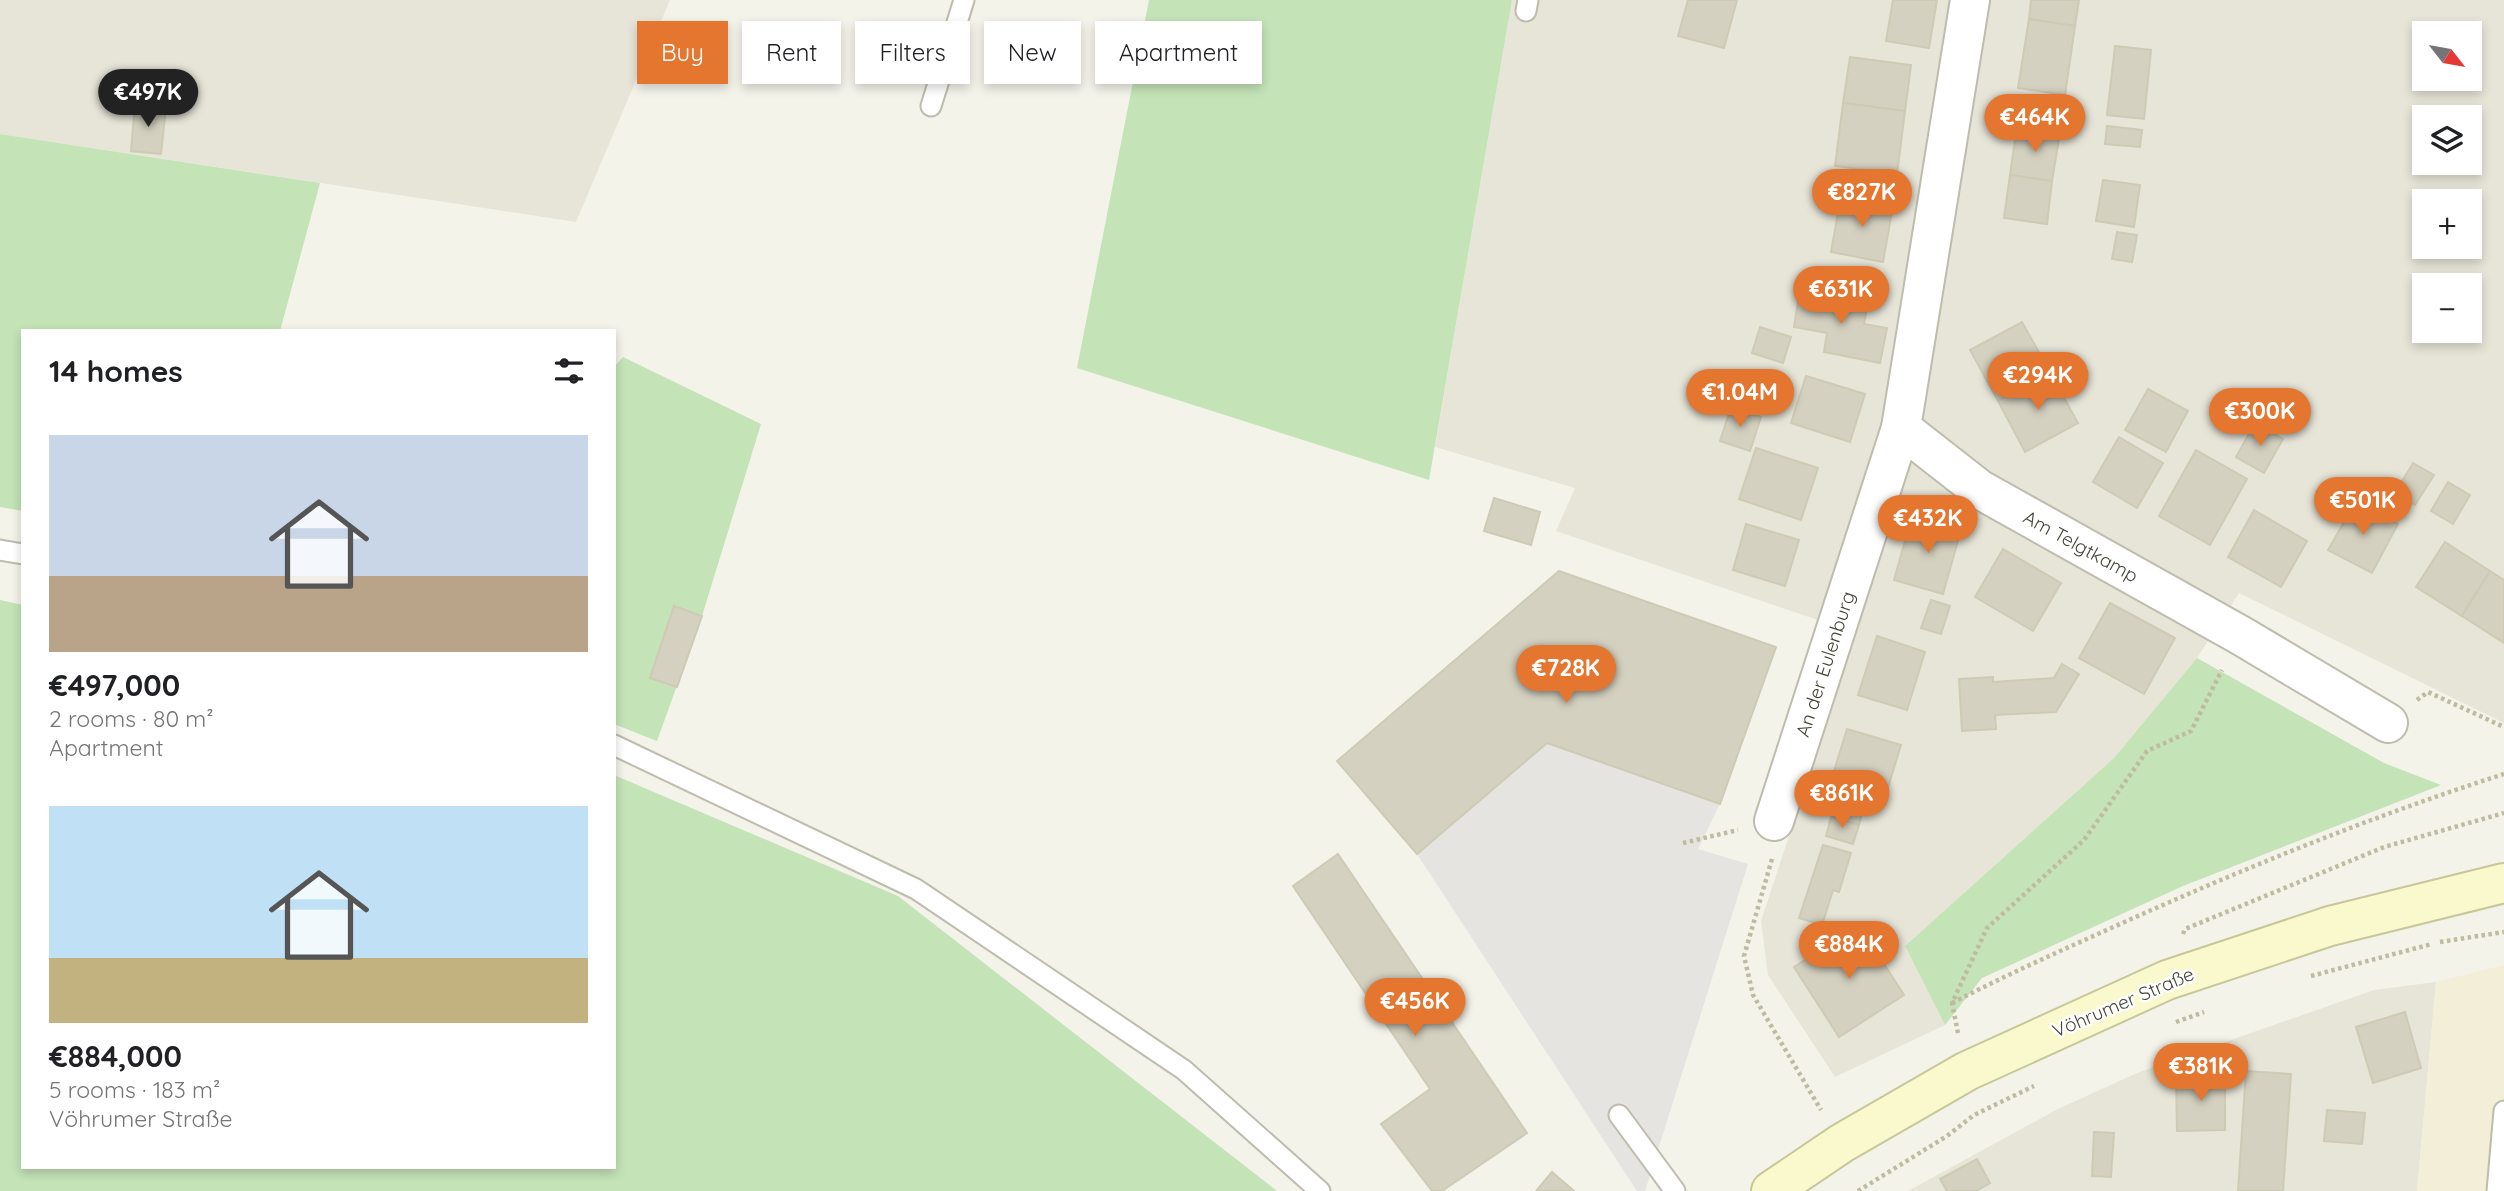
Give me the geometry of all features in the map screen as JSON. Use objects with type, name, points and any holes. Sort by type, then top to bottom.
[{"type":"main road","name":"Vöhrumer Straße","points":[[1771,1191],[1842,1143],[1967,1071],[2167,980],[2330,926],[2503,889]]},
{"type":"street","points":[[1901,428],[1970,0]]},
{"type":"street","name":"Am Telgtkamp","points":[[1901,428],[1979,489],[2240,635],[2388,723]]},
{"type":"street","name":"An der Eulenburg","points":[[1774,821],[1901,428]]},
{"type":"lane","points":[[930,106],[964,0]]},
{"type":"lane","points":[[0,550],[21,554]]},
{"type":"lane","points":[[616,746],[916,889],[1184,1070],[1320,1191]]},
{"type":"lane","points":[[2497,1191],[2504,1111]]},
{"type":"lane","points":[[1619,1115],[1675,1191]]},
{"type":"path","points":[[2240,635],[2192,731],[2147,751],[2084,840],[1986,928],[1952,1003],[2003,976],[2199,889],[2395,809],[2504,774]]},
{"type":"path","points":[[2388,723],[2428,692],[2504,727]]},
{"type":"path","points":[[2167,980],[2185,929],[2384,847],[2504,813]]},
{"type":"path","points":[[1683,844],[1774,821],[1772,859],[1744,956],[1753,995],[1842,1143]]},
{"type":"path","points":[[2299,979],[2442,941],[2504,932]]},
{"type":"path","points":[[2170,1024],[2208,1010]]},
{"type":"path","points":[[1858,1191],[1947,1136],[1974,1115],[2035,1086]]},
{"type":"shaded area","points":[[0,0],[670,0],[661,21],[637,21],[637,78],[576,222],[0,134]]},
{"type":"shaded area","points":[[1512,0],[2504,0],[2504,723],[2239,593],[2197,658],[2114,758],[1905,946],[1945,1025],[1835,1077],[1768,975],[1761,921],[1856,633],[1556,531],[1575,488],[1435,447]]},
{"type":"shaded area","points":[[1547,743],[1720,804],[1698,849],[1748,864],[1645,1191],[1637,1191],[1417,854]]},
{"type":"shaded area","points":[[2504,965],[2504,1191],[2417,1191],[2436,982]]},
{"type":"shaded area","points":[[2436,982],[2417,1191],[1908,1191],[2058,1109],[2137,1073],[2374,990]]},
{"type":"green space","points":[[1149,0],[1512,0],[1429,480],[1077,368],[1133,84],[1262,84],[1262,21],[1145,21]]},
{"type":"green space","points":[[0,134],[320,183],[281,329],[21,329],[21,511],[0,507]]},
{"type":"green space","points":[[623,357],[761,424],[702,616],[657,741],[616,725],[616,365]]},
{"type":"green space","points":[[0,600],[21,605],[21,1169],[616,1169],[616,776],[898,896],[1277,1191],[0,1191]]},
{"type":"green space","points":[[2197,658],[2384,763],[2441,785],[2183,886],[1982,978],[1945,1025],[1905,946],[2114,758]]},
{"type":"building","points":[[1688,0],[1737,0],[1724,48],[1678,36]]},
{"type":"building","points":[[1893,0],[1937,0],[1929,48],[1886,41]]},
{"type":"building","points":[[2031,0],[2079,0],[2075,26],[2029,19]]},
{"type":"building","points":[[2029,19],[2075,26],[2065,95],[2018,88]]},
{"type":"building","points":[[2115,46],[2151,50],[2144,119],[2107,115]]},
{"type":"building","points":[[1850,57],[1911,65],[1905,111],[1843,103]]},
{"type":"building","points":[[1843,103],[1905,111],[1897,174],[1835,166]]},
{"type":"building","points":[[135,104],[166,107],[161,154],[131,151]]},
{"type":"building","points":[[2017,126],[2060,133],[2052,181],[2010,175]]},
{"type":"building","points":[[2107,126],[2142,130],[2140,147],[2105,144]]},
{"type":"building","points":[[2010,175],[2052,181],[2047,224],[2004,218]]},
{"type":"building","points":[[2103,180],[2140,185],[2134,227],[2096,221]]},
{"type":"building","points":[[1841,196],[1893,206],[1883,262],[1831,252]]},
{"type":"building","points":[[2117,232],[2137,235],[2132,262],[2112,259]]},
{"type":"building","points":[[1800,290],[1868,303],[1864,324],[1887,328],[1880,363],[1824,352],[1827,333],[1794,327]]},
{"type":"building","points":[[2022,322],[2050,372],[1998,401],[1970,350]]},
{"type":"building","points":[[1760,327],[1791,337],[1783,363],[1752,353]]},
{"type":"building","points":[[2050,372],[2078,423],[2025,452],[1998,401]]},
{"type":"building","points":[[1806,376],[1865,394],[1850,442],[1791,423]]},
{"type":"building","points":[[2148,389],[2188,411],[2166,452],[2125,430]]},
{"type":"building","points":[[1731,407],[1761,417],[1750,451],[1720,441]]},
{"type":"building","points":[[2255,423],[2283,439],[2264,473],[2236,457]]},
{"type":"building","points":[[2119,437],[2163,463],[2137,508],[2093,482]]},
{"type":"building","points":[[1756,448],[1818,468],[1801,520],[1739,499]]},
{"type":"building","points":[[2196,450],[2247,479],[2210,545],[2159,516]]},
{"type":"building","points":[[2413,463],[2434,475],[2415,505],[2395,493]]},
{"type":"building","points":[[2448,482],[2470,495],[2453,524],[2431,511]]},
{"type":"building","points":[[1494,498],[1540,512],[1531,545],[1484,531]]},
{"type":"building","points":[[2356,501],[2398,524],[2372,573],[2328,550]]},
{"type":"building","points":[[2254,510],[2307,541],[2281,587],[2228,557]]},
{"type":"building","points":[[1912,516],[1961,530],[1943,594],[1894,580]]},
{"type":"building","points":[[1746,524],[1799,540],[1785,586],[1733,570]]},
{"type":"building","points":[[2445,542],[2490,571],[2462,616],[2416,587]]},
{"type":"building","points":[[2003,549],[2061,583],[2033,631],[1975,597]]},
{"type":"building","points":[[1559,571],[1776,647],[1720,804],[1547,743],[1417,854],[1337,761]]},
{"type":"building","points":[[2490,571],[2504,580],[2504,643],[2462,616]]},
{"type":"building","points":[[1931,600],[1950,606],[1941,634],[1921,628]]},
{"type":"building","points":[[2110,603],[2175,638],[2144,694],[2079,658]]},
{"type":"building","points":[[674,606],[702,616],[677,687],[650,678]]},
{"type":"building","points":[[1877,636],[1925,652],[1907,710],[1858,695]]},
{"type":"building","points":[[2062,664],[2079,674],[2056,712],[1995,715],[1996,729],[1962,731],[1959,679],[1993,677],[1993,682],[2054,678]]},
{"type":"building","points":[[1847,729],[1901,745],[1883,804],[1829,787]]},
{"type":"building","points":[[1836,802],[1863,809],[1859,825],[1831,817]]},
{"type":"building","points":[[1831,817],[1859,825],[1853,844],[1826,836]]},
{"type":"building","points":[[1823,845],[1851,853],[1839,892],[1833,890],[1822,925],[1799,918]]},
{"type":"building","points":[[1338,854],[1527,1133],[1442,1191],[1432,1191],[1381,1124],[1430,1089],[1293,886]]},
{"type":"building","points":[[1859,925],[1904,995],[1839,1037],[1794,967]]},
{"type":"building","points":[[2405,1012],[2421,1068],[2373,1083],[2356,1027]]},
{"type":"building","points":[[2246,1071],[2291,1074],[2283,1191],[2238,1191]]},
{"type":"building","points":[[2225,1076],[2225,1130],[2177,1131],[2176,1077]]},
{"type":"building","points":[[2327,1110],[2365,1113],[2362,1144],[2324,1141]]},
{"type":"building","points":[[2094,1132],[2114,1133],[2111,1177],[2092,1176]]},
{"type":"building","points":[[1977,1159],[1990,1183],[1976,1191],[1947,1191],[1940,1179]]},
{"type":"building","points":[[1552,1172],[1574,1191],[1536,1191]]}]
